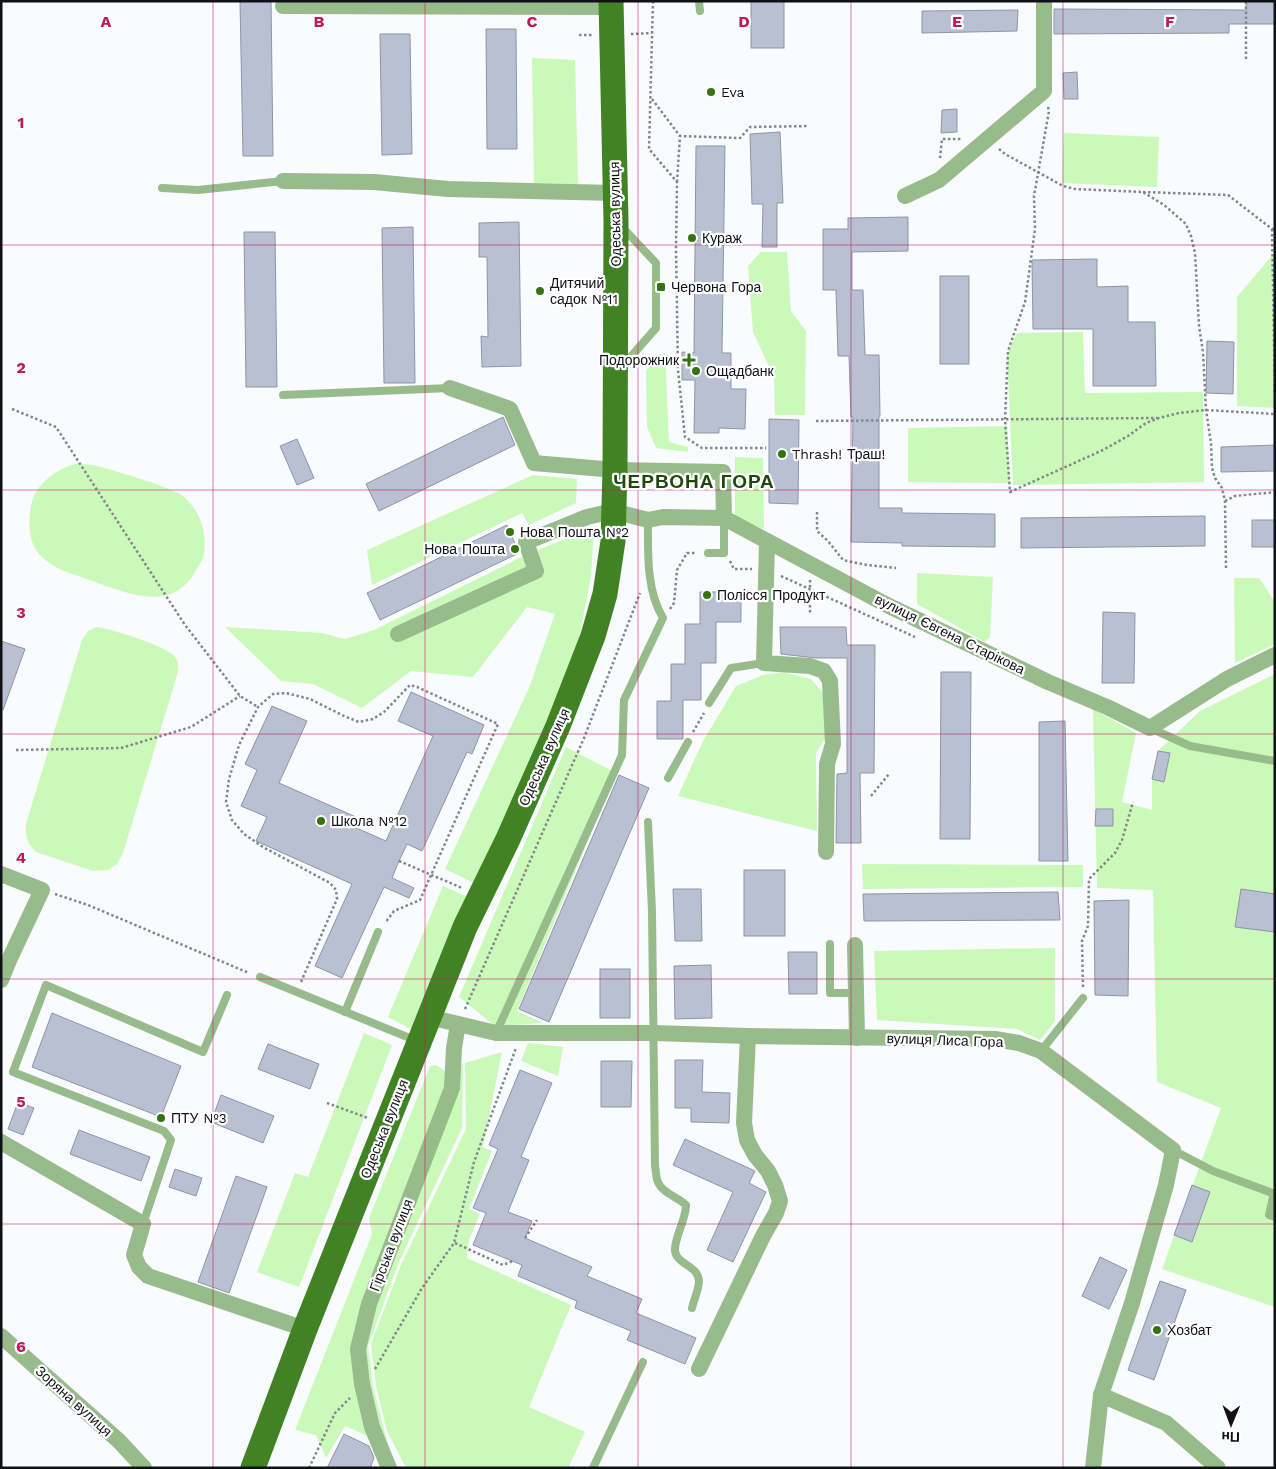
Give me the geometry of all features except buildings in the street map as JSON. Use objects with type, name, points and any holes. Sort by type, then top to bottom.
[{"type":"main road","name":"Одеська вулиця","points":[[254,1468],[304,1329],[465,927],[512,830],[558,726],[593,636],[605,594],[613,541],[615,470],[616,194],[611,4]]},
{"type":"street","points":[[905,196],[939,180],[1044,91],[1044,1]]},
{"type":"street","points":[[283,6],[611,4]]},
{"type":"street","points":[[283,181],[374,182],[448,189],[616,194]]},
{"type":"street","points":[[450,388],[510,409],[534,463],[615,470],[724,472],[724,518]]},
{"type":"street","points":[[398,634],[536,571],[526,542],[587,517],[613,511]]},
{"type":"street","name":"вулиця Євгена Старікова","points":[[613,511],[648,520],[663,516],[724,518],[889,606],[958,640],[1150,728]]},
{"type":"street","points":[[767,542],[764,663],[810,666],[824,671],[830,681],[833,744],[827,764],[826,852]]},
{"type":"street","points":[[1150,728],[1227,680],[1275,655]]},
{"type":"street","points":[[1,874],[42,890],[6,958],[1,980]]},
{"type":"street","points":[[855,945],[856,1038]]},
{"type":"street","name":"вулиця Лиса Гора","points":[[429,1017],[496,1033],[653,1033],[995,1039],[1019,1043],[1041,1051],[1173,1150]]},
{"type":"street","name":"Гірська вулиця","points":[[389,1468],[372,1427],[362,1384],[358,1348],[369,1304],[452,1088],[454,1048],[458,1024]]},
{"type":"street","points":[[699,1369],[763,1236],[776,1214],[780,1200],[768,1171],[755,1155],[747,1140],[744,1123],[748,1036]]},
{"type":"street","points":[[1,1142],[143,1224],[134,1255],[139,1267],[148,1276],[304,1329]]},
{"type":"street","points":[[1093,1468],[1101,1395],[1137,1286],[1166,1184],[1173,1150]]},
{"type":"street","name":"Зоряна вулиця","points":[[1,1336],[119,1441],[144,1468]]},
{"type":"street","points":[[1101,1395],[1166,1423],[1218,1468]]},
{"type":"lane","points":[[700,1],[700,11]]},
{"type":"lane","points":[[162,188],[198,190],[283,181]]},
{"type":"lane","points":[[615,375],[656,328],[656,263],[616,220]]},
{"type":"lane","points":[[283,395],[450,388]]},
{"type":"lane","points":[[708,553],[724,553],[724,518]]},
{"type":"lane","points":[[496,1033],[622,755],[624,700],[663,618],[656,607],[649,570],[648,520]]},
{"type":"lane","points":[[709,703],[731,668],[764,663]]},
{"type":"lane","points":[[1150,728],[1190,746],[1275,761]]},
{"type":"lane","points":[[668,778],[688,742]]},
{"type":"lane","points":[[648,822],[652,912],[655,1166],[658,1183],[663,1190],[680,1199],[686,1205],[686,1213],[675,1247],[679,1259],[694,1269],[698,1276],[699,1282],[692,1308]]},
{"type":"lane","points":[[345,1012],[378,932]]},
{"type":"lane","points":[[830,944],[830,993],[856,993]]},
{"type":"lane","points":[[260,977],[419,1042]]},
{"type":"lane","points":[[143,1224],[171,1140],[164,1130],[13,1072],[46,985],[203,1052],[227,995]]},
{"type":"lane","points":[[1041,1051],[1083,998]]},
{"type":"lane","points":[[1173,1150],[1213,1171],[1274,1194],[1269,1215],[1275,1217]]},
{"type":"lane","points":[[593,1468],[643,1362]]},
{"type":"path","points":[[653,1],[649,148],[677,182]]},
{"type":"path","points":[[1246,1],[1246,59]]},
{"type":"path","points":[[628,34],[652,33]]},
{"type":"path","points":[[579,35],[598,35]]},
{"type":"path","points":[[1044,91],[1049,111],[1034,196],[1035,229],[1025,302],[1008,351],[1005,419],[1010,492],[1103,450],[1146,423],[1160,418],[1179,413],[1206,410],[1275,414]]},
{"type":"path","points":[[651,98],[680,136],[677,182],[676,259],[678,370],[685,437],[702,448],[766,448]]},
{"type":"path","points":[[680,136],[740,138],[750,127],[809,126]]},
{"type":"path","points":[[939,180],[942,139],[988,140],[1005,154],[1064,186],[1075,189],[1228,195],[1273,229],[1275,395]]},
{"type":"path","points":[[1142,192],[1164,205],[1186,224],[1195,253],[1199,326],[1203,352],[1212,468],[1215,478],[1222,488],[1225,501],[1226,569]]},
{"type":"path","points":[[12,409],[56,427],[185,625],[240,696],[258,707]]},
{"type":"path","points":[[816,421],[1160,418]]},
{"type":"path","points":[[1225,501],[1235,496],[1275,492]]},
{"type":"path","points":[[817,512],[816,531],[828,541],[843,560],[896,568]]},
{"type":"path","points":[[663,618],[674,603],[676,570],[688,553],[708,553]]},
{"type":"path","points":[[724,553],[734,569],[767,569],[915,637]]},
{"type":"path","points":[[810,565],[810,613]]},
{"type":"path","points":[[458,1024],[584,738],[649,570]]},
{"type":"path","points":[[296,992],[337,899],[336,890],[330,884],[263,847],[244,834],[232,820],[226,802],[229,779],[239,745],[258,707],[273,694],[286,693],[310,698],[359,722],[373,719],[384,712],[410,686],[417,687],[498,724],[420,900],[394,911],[378,932]]},
{"type":"path","points":[[16,750],[121,748],[191,727],[240,696]]},
{"type":"path","points":[[688,742],[709,703]]},
{"type":"path","points":[[871,796],[889,774]]},
{"type":"path","points":[[1083,998],[1082,941],[1088,926],[1089,880],[1116,853],[1122,840],[1133,802]]},
{"type":"path","points":[[399,861],[480,896]]},
{"type":"path","points":[[42,890],[88,904],[260,977]]},
{"type":"path","points":[[309,1468],[335,1413],[379,1365],[422,1288],[454,1243],[474,1162],[522,1033]]},
{"type":"path","points":[[327,1103],[369,1119]]},
{"type":"path","points":[[524,1238],[537,1220]]},
{"type":"path","points":[[454,1243],[503,1264],[513,1261]]},
{"type":"green space","points":[[532,58],[575,60],[578,184],[534,183]]},
{"type":"green space","points":[[1064,133],[1159,137],[1157,187],[1062,183]]},
{"type":"green space","points":[[761,252],[787,252],[791,311],[806,331],[805,415],[775,415],[774,377],[753,332],[748,266]]},
{"type":"green space","points":[[1275,252],[1275,408],[1237,406],[1237,297]]},
{"type":"green space","points":[[1083,332],[1085,393],[1203,392],[1204,482],[1013,485],[1007,354],[1017,333]]},
{"type":"green space","points":[[665,353],[669,442],[688,447],[688,452],[656,448],[647,427],[646,371],[655,356]]},
{"type":"green space","points":[[1007,426],[1010,483],[908,482],[908,428]]},
{"type":"green space","points":[[735,457],[763,458],[764,529],[735,517]]},
{"type":"green space","points":[[74,464],[93,465],[113,470],[176,492],[189,502],[201,522],[205,545],[202,560],[186,584],[175,592],[162,596],[134,594],[120,591],[65,571],[52,565],[41,556],[31,539],[29,526],[33,498],[46,479],[59,470]]},
{"type":"green space","points":[[533,475],[577,479],[576,503],[529,525],[522,513],[372,585],[367,550]]},
{"type":"green space","points":[[594,528],[591,576],[579,638],[538,747],[476,884],[445,869],[529,688],[555,614],[527,607],[473,677],[411,671],[362,708],[313,684],[281,681],[225,627],[322,633],[345,639],[374,630],[532,552]]},
{"type":"green space","points":[[917,573],[993,577],[990,637],[985,642],[917,604]]},
{"type":"green space","points":[[1234,578],[1259,578],[1275,602],[1275,644],[1235,663]]},
{"type":"green space","points":[[97,627],[126,634],[162,648],[175,657],[178,663],[178,672],[123,853],[117,864],[108,870],[93,871],[36,852],[29,844],[26,835],[26,824],[82,640],[88,631]]},
{"type":"green space","points":[[784,672],[811,679],[824,694],[827,735],[816,753],[817,831],[678,796],[702,743],[736,686],[763,675]]},
{"type":"green space","points":[[1275,674],[1275,1307],[1162,1269],[1221,1108],[1157,1082],[1153,890],[1097,888],[1093,709],[1136,733],[1122,802],[1152,810],[1152,779],[1158,751],[1200,711]]},
{"type":"green space","points":[[566,747],[616,773],[517,1011],[543,1023],[495,1026],[459,997]]},
{"type":"green space","points":[[862,864],[1083,865],[1083,887],[863,889]]},
{"type":"green space","points":[[443,886],[470,898],[411,1029],[388,1017]]},
{"type":"green space","points":[[1055,948],[1055,1021],[1040,1040],[1017,1029],[877,1020],[874,951]]},
{"type":"green space","points":[[364,1033],[392,1045],[299,1287],[257,1272],[295,1173],[308,1177]]},
{"type":"green space","points":[[528,1043],[563,1047],[558,1076],[521,1061]]},
{"type":"green space","points":[[502,1052],[483,1147],[492,1151],[469,1209],[480,1214],[469,1240],[467,1258],[571,1305],[529,1407],[585,1432],[568,1468],[406,1468],[387,1431],[376,1386],[371,1344],[401,1265],[466,1129],[465,1063]]},
{"type":"green space","points":[[463,1064],[462,1128],[399,1262],[368,1346],[373,1386],[388,1445],[345,1426],[326,1458],[316,1435],[295,1430],[372,1234],[369,1218],[430,1066],[436,1065],[445,1071]]},
{"type":"place","name":"Eva","points":[[711,92]]},
{"type":"place","name":"Кураж","points":[[692,238]]},
{"type":"place","name":"Червона Гора","points":[[661,287]]},
{"type":"place","name":"Дитячий садок №11","points":[[540,291]]},
{"type":"place","name":"Подорожник","points":[[689,360]]},
{"type":"place","name":"Ощадбанк","points":[[696,371]]},
{"type":"place","name":"Thrash! Траш!","points":[[782,454]]},
{"type":"place","name":"Нова Пошта №2","points":[[510,532]]},
{"type":"place","name":"Нова Пошта","points":[[515,549]]},
{"type":"place","name":"Полісся Продукт","points":[[707,595]]},
{"type":"place","name":"Школа №12","points":[[321,821]]},
{"type":"place","name":"ПТУ №3","points":[[161,1118]]},
{"type":"place","name":"Хозбат","points":[[1157,1330]]},
{"type":"district","name":"ЧЕРВОНА ГОРА","points":[[694,481]]}]
